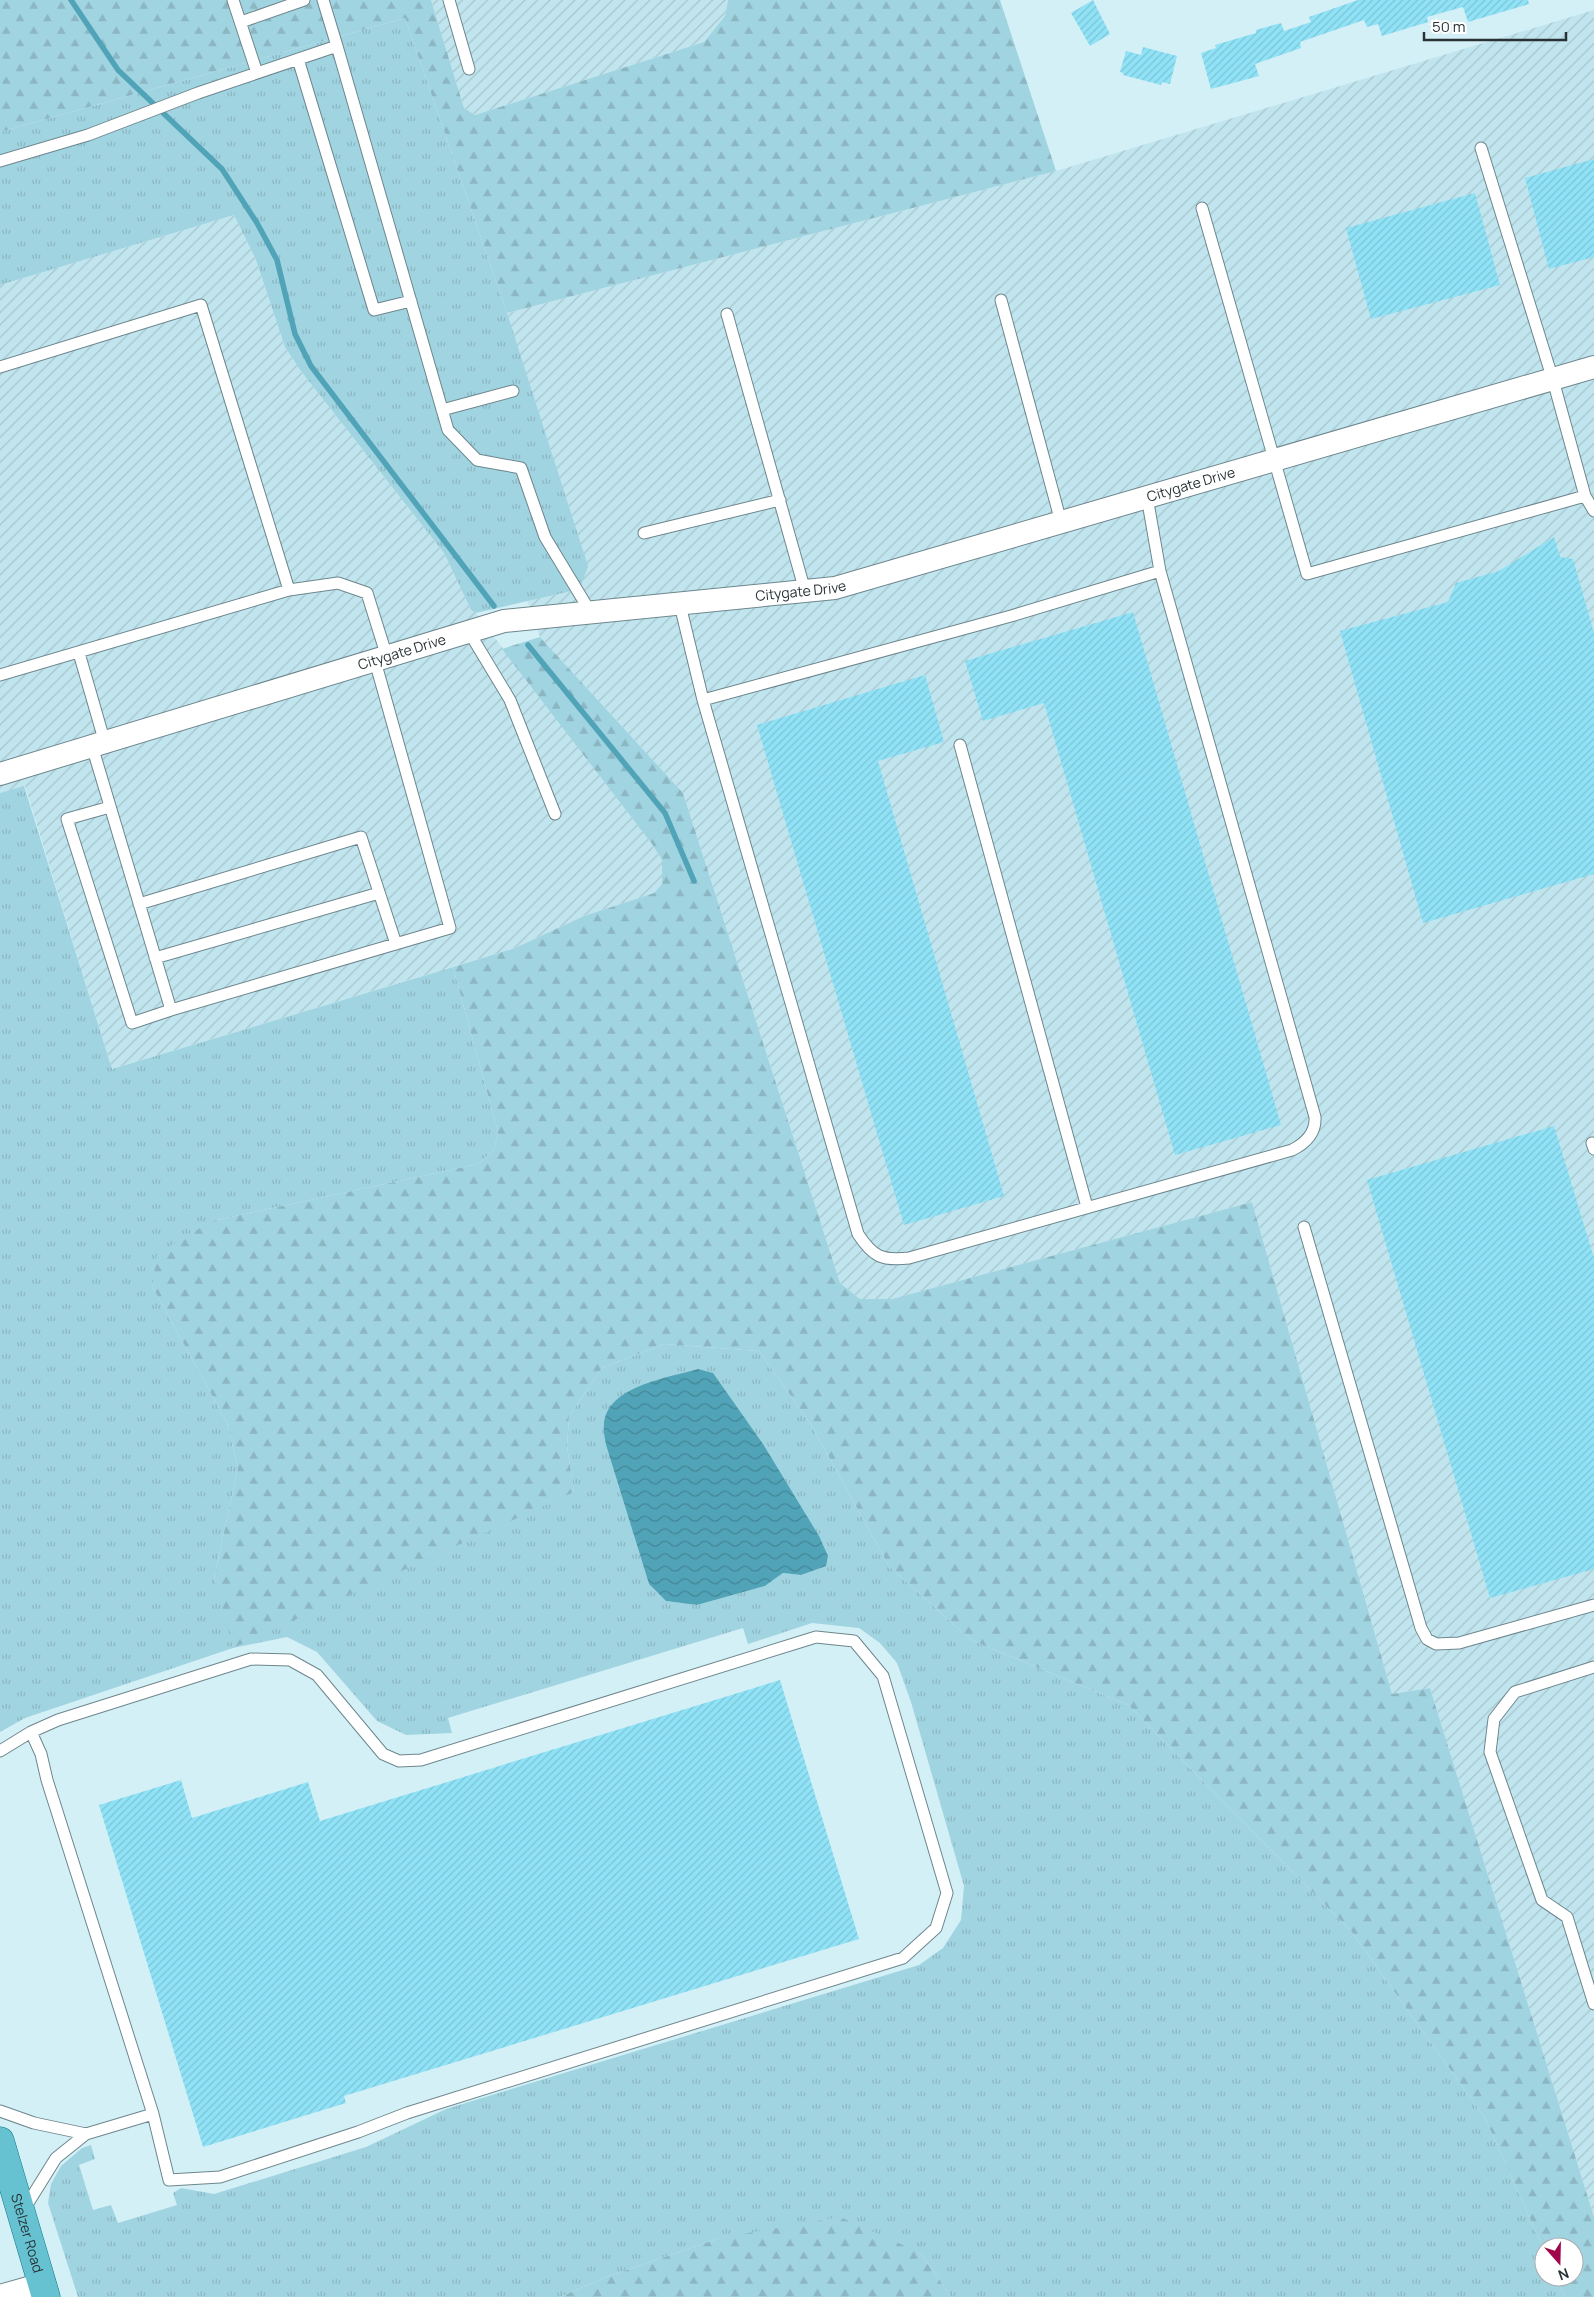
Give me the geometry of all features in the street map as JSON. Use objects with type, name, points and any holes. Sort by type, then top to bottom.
[{"type":"main road","name":"Stelzer Road","points":[[0,2141],[44,2290]]},
{"type":"street","name":"Citygate Drive","points":[[0,774],[504,621],[680,605],[835,588],[1594,367]]},
{"type":"street","points":[[0,2296],[44,2290]]},
{"type":"lane","points":[[234,0],[258,73]]},
{"type":"lane","points":[[241,22],[304,0]]},
{"type":"lane","points":[[323,0],[338,46],[448,430],[477,460],[521,468],[545,538],[591,613]]},
{"type":"lane","points":[[449,0],[469,69]]},
{"type":"lane","points":[[0,161],[88,135],[198,93],[338,46]]},
{"type":"lane","points":[[298,60],[374,310],[411,301]]},
{"type":"lane","points":[[1481,148],[1553,380],[1585,496],[1594,511]]},
{"type":"lane","points":[[1202,208],[1307,574],[1585,496]]},
{"type":"lane","points":[[1000,300],[1062,522]]},
{"type":"lane","points":[[0,367],[201,305],[289,590]]},
{"type":"lane","points":[[727,314],[806,591]]},
{"type":"lane","points":[[442,410],[512,391]]},
{"type":"lane","points":[[680,605],[703,700],[858,1234],[866,1246],[878,1256],[891,1260],[909,1258],[1087,1206],[1292,1150],[1305,1144],[1316,1124],[1160,571],[1147,497]]},
{"type":"lane","points":[[644,533],[780,500]]},
{"type":"lane","points":[[703,700],[1011,616],[1160,571]]},
{"type":"lane","points":[[0,675],[289,590],[338,583],[366,593],[381,659],[450,928],[132,1023],[67,819],[110,807]]},
{"type":"lane","points":[[468,632],[510,700],[555,814]]},
{"type":"lane","points":[[79,653],[99,744],[110,807],[171,1010]]},
{"type":"lane","points":[[960,745],[1087,1206]]},
{"type":"lane","points":[[139,904],[361,837],[396,944]]},
{"type":"lane","points":[[155,958],[379,892]]},
{"type":"lane","points":[[1304,1227],[1421,1628],[1427,1639],[1436,1644],[1459,1642],[1594,1605]]},
{"type":"lane","points":[[0,1751],[31,1732],[58,1720],[251,1659],[290,1660],[317,1675],[383,1754],[398,1761],[421,1760],[816,1637],[854,1641],[883,1676],[948,1893],[936,1928],[904,1958],[407,2113],[358,2132],[220,2177],[170,2180],[152,2114],[47,1780],[43,1762],[31,1732]]},
{"type":"lane","points":[[1594,1667],[1514,1692],[1494,1719],[1490,1752],[1542,1900],[1568,1917],[1594,2004]]},
{"type":"lane","points":[[0,2111],[34,2123],[86,2134]]},
{"type":"lane","points":[[22,2212],[56,2158],[86,2134],[152,2114]]},
{"type":"shaded area","points":[[431,0],[728,0],[725,16],[704,42],[475,115],[464,108]]},
{"type":"shaded area","points":[[1594,10],[1594,2217],[1430,1688],[1392,1694],[1252,1202],[892,1299],[860,1299],[840,1283],[683,793],[540,637],[527,600],[580,589],[507,313],[1056,171]]},
{"type":"shaded area","points":[[234,215],[256,260],[285,347],[300,370],[444,553],[471,610],[476,613],[652,844],[662,860],[662,885],[654,893],[584,916],[515,948],[112,1069],[25,786],[0,793],[0,285]]},
{"type":"green space","points":[[0,0],[431,0],[464,108],[475,115],[704,42],[725,16],[728,0],[1000,0],[1056,171],[507,313],[405,18],[0,132]]},
{"type":"green space","points":[[405,18],[507,313],[588,566],[580,589],[476,613],[471,610],[444,553],[300,370],[285,347],[256,260],[234,215],[0,285],[0,132]]},
{"type":"green space","points":[[540,637],[683,793],[840,1283],[860,1299],[892,1299],[1252,1202],[1392,1694],[1430,1688],[1594,2217],[1594,2297],[1565,2297],[1560,2287],[1584,2287],[1584,2237],[1538,2237],[1485,2118],[1351,1931],[1128,1705],[971,1640],[889,1566],[810,1423],[759,1351],[664,1344],[602,1368],[569,1416],[567,1446],[574,1492],[233,1648],[214,1578],[238,1468],[227,1423],[152,1286],[157,1254],[212,1221],[478,1164],[494,1150],[498,1132],[453,967],[515,948],[584,916],[654,893],[662,884],[662,860],[652,844],[502,649]]},
{"type":"green space","points":[[24,786],[112,1069],[453,967],[498,1132],[494,1150],[478,1164],[212,1221],[152,1286],[227,1423],[238,1468],[214,1578],[574,1492],[567,1446],[569,1416],[602,1368],[664,1344],[759,1351],[810,1423],[889,1566],[971,1640],[1128,1705],[1351,1931],[1485,2118],[1538,2237],[1534,2237],[1534,2287],[1560,2287],[1565,2297],[951,2297],[921,2253],[720,2238],[606,2277],[560,2297],[78,2297],[48,2203],[51,2184],[61,2166],[82,2148],[91,2145],[95,2159],[79,2165],[93,2210],[111,2205],[118,2223],[177,2205],[173,2193],[181,2188],[214,2194],[366,2147],[446,2109],[919,1965],[943,1948],[961,1920],[964,1886],[911,1702],[897,1663],[880,1643],[859,1628],[812,1623],[748,1644],[743,1628],[448,1718],[452,1733],[406,1735],[377,1721],[317,1652],[287,1637],[233,1648],[25,1718],[0,1732],[0,793]],"holes":[[[604,1424],[801,1575],[783,1573],[765,1586],[697,1605],[666,1601],[649,1584],[606,1445]]]},
{"type":"green space","points":[[840,2217],[921,2253],[951,2297],[560,2297],[606,2277],[720,2238]]},
{"type":"water","points":[[698,1369],[713,1373],[763,1444],[819,1536],[828,1556],[826,1566],[801,1575],[783,1573],[765,1586],[697,1605],[666,1601],[649,1584],[606,1445],[604,1427],[607,1412],[615,1401],[627,1393],[656,1380]]},
{"type":"building","points":[[1093,0],[1110,34],[1090,46],[1071,13]]},
{"type":"building","points":[[1358,0],[1528,0],[1529,4],[1468,22],[1463,7],[1427,17],[1428,22],[1382,36],[1378,24],[1367,27],[1364,20],[1300,42],[1301,48],[1255,64],[1259,76],[1211,89],[1201,53],[1216,48],[1215,45],[1256,33],[1256,30],[1281,23],[1284,31],[1311,22],[1309,17]]},
{"type":"building","points":[[1143,47],[1177,56],[1170,84],[1162,82],[1161,85],[1123,75],[1120,72],[1126,51],[1141,55]]},
{"type":"building","points":[[1594,159],[1594,257],[1549,269],[1525,178]]},
{"type":"building","points":[[1475,193],[1500,285],[1371,319],[1346,228]]},
{"type":"building","points":[[1554,537],[1560,557],[1573,559],[1594,633],[1594,874],[1423,923],[1340,631],[1448,602],[1456,583],[1499,571]]},
{"type":"building","points":[[1133,612],[1281,1125],[1175,1155],[1044,703],[983,721],[965,661]]},
{"type":"building","points":[[925,675],[944,742],[878,761],[1004,1196],[904,1225],[757,725]]},
{"type":"building","points":[[1554,1126],[1594,1258],[1594,1569],[1490,1598],[1367,1180]]},
{"type":"building","points":[[780,1680],[859,1939],[344,2096],[346,2103],[203,2147],[99,1805],[181,1780],[192,1818],[308,1782],[320,1821]]},
{"type":"waterway","points":[[71,0],[118,70],[222,169],[257,223],[277,260],[295,334],[311,366],[494,606]]},
{"type":"waterway","points":[[528,645],[665,813],[694,881]]}]
